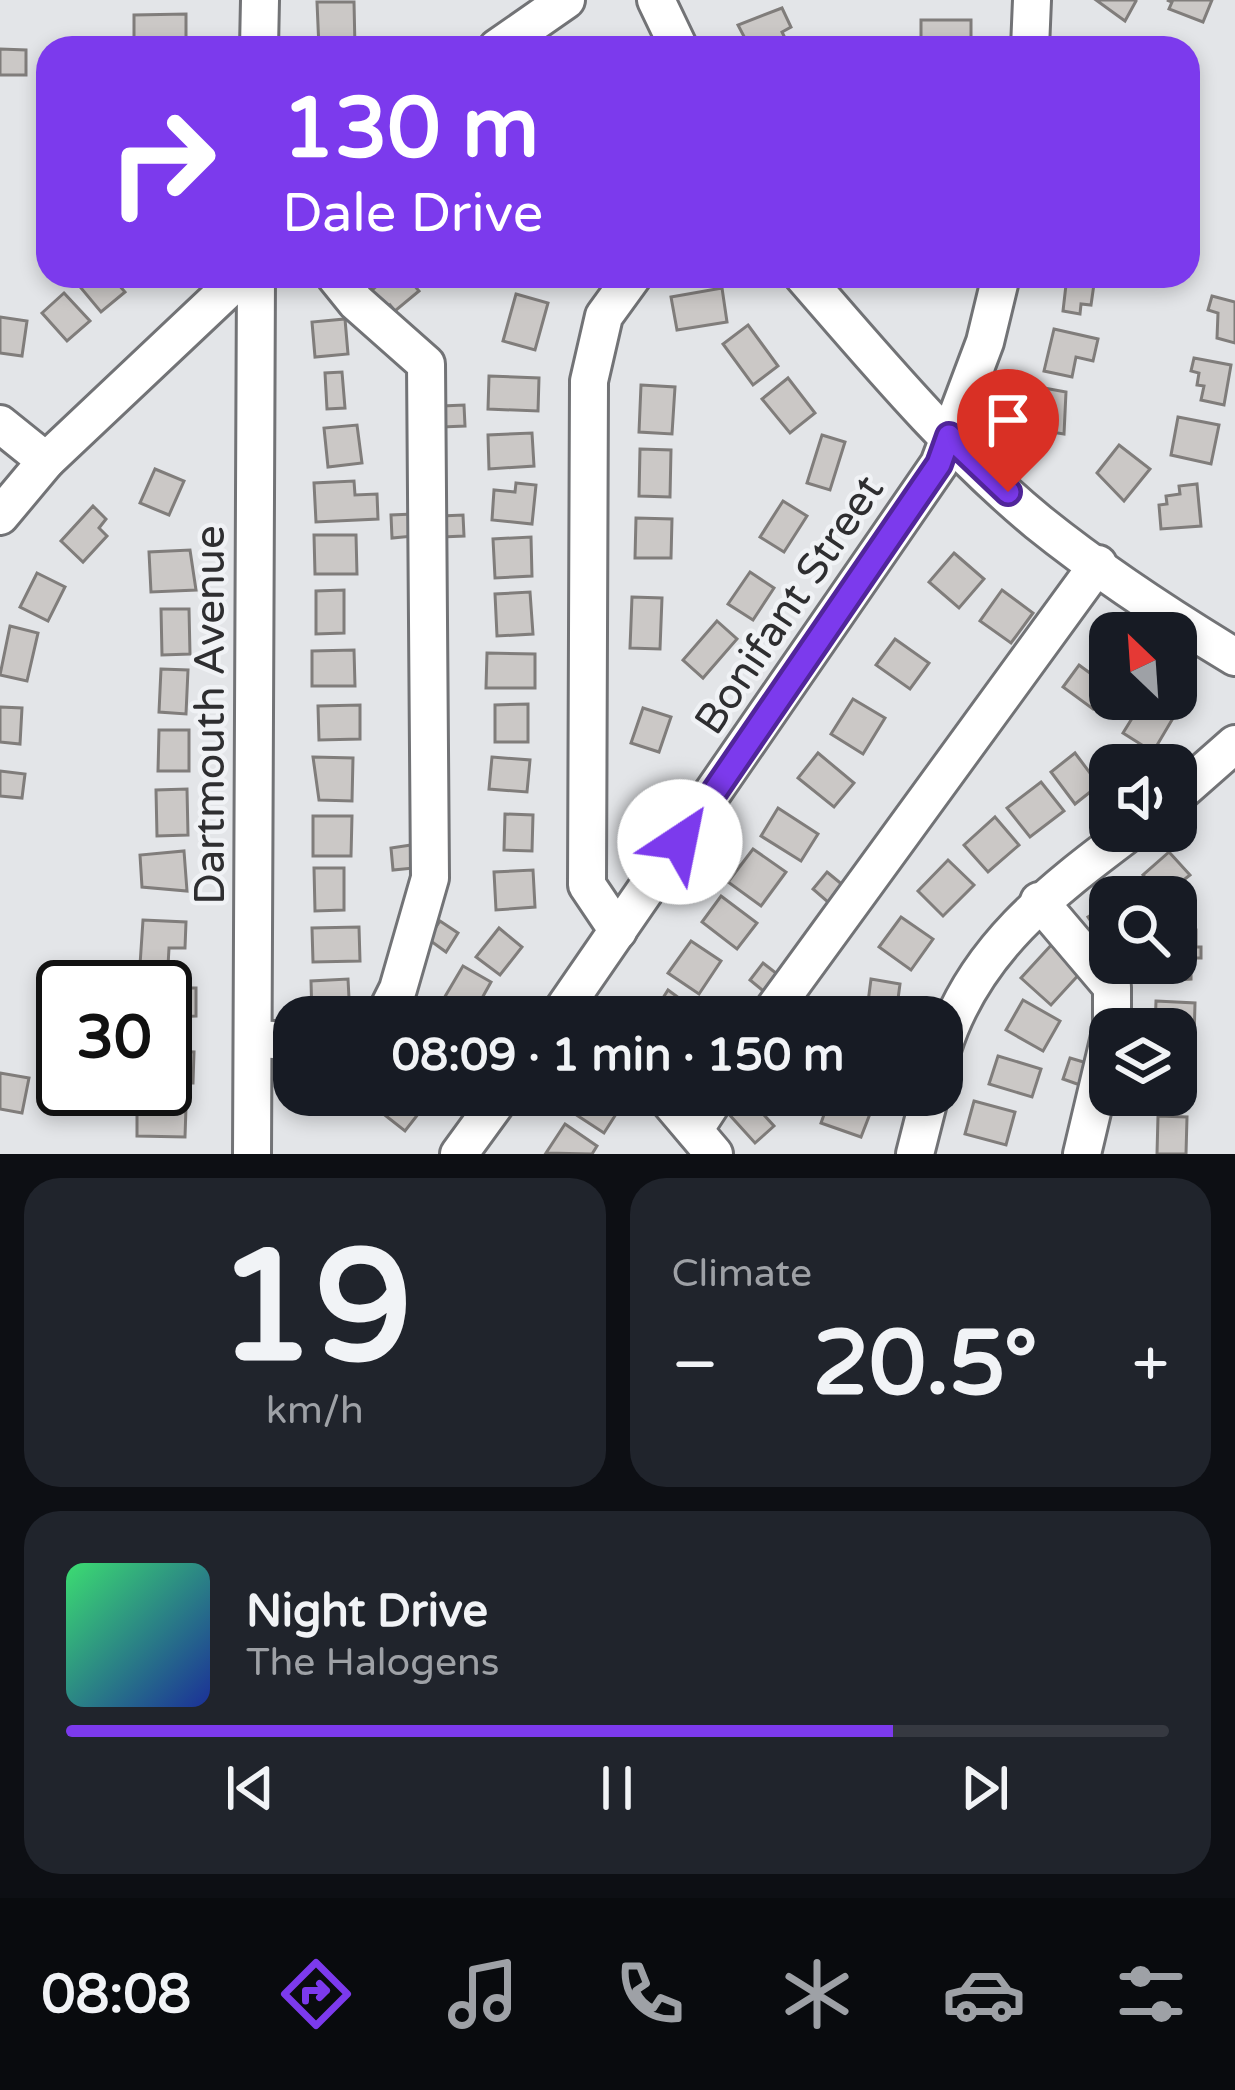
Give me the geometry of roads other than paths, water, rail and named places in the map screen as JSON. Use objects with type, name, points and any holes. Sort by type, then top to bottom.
[{"type":"street","points":[[260,0],[260,36]]},
{"type":"street","points":[[514,36],[566,0]]},
{"type":"street","points":[[656,0],[673,36]]},
{"type":"street","points":[[1030,36],[1031,0]]},
{"type":"street","points":[[0,516],[46,460],[229,288]]},
{"type":"street","name":"Dartmouth Avenue","points":[[252,1154],[256,288]]},
{"type":"street","points":[[348,288],[427,364],[430,878],[394,996]]},
{"type":"street","points":[[618,932],[587,885],[590,381],[604,316],[624,288]]},
{"type":"street","points":[[814,288],[949,436],[1037,520],[1097,565],[1234,653]]},
{"type":"street","name":"Bonifant Street","points":[[584,996],[618,932],[939,464],[985,342],[997,288]]},
{"type":"street","points":[[0,424],[46,460]]},
{"type":"street","points":[[784,996],[1097,565]]},
{"type":"street","points":[[1197,777],[1235,744]]},
{"type":"street","points":[[963,1002],[974,977],[1039,901],[1103,852]]},
{"type":"street","points":[[1039,901],[1112,987],[1112,1008]]},
{"type":"street","points":[[253,1040],[273,1040]]},
{"type":"street","points":[[459,1154],[487,1116]]},
{"type":"street","points":[[682,1116],[704,1142]]},
{"type":"street","points":[[915,1154],[925,1116]]},
{"type":"street","points":[[1082,1154],[1091,1116]]}]
